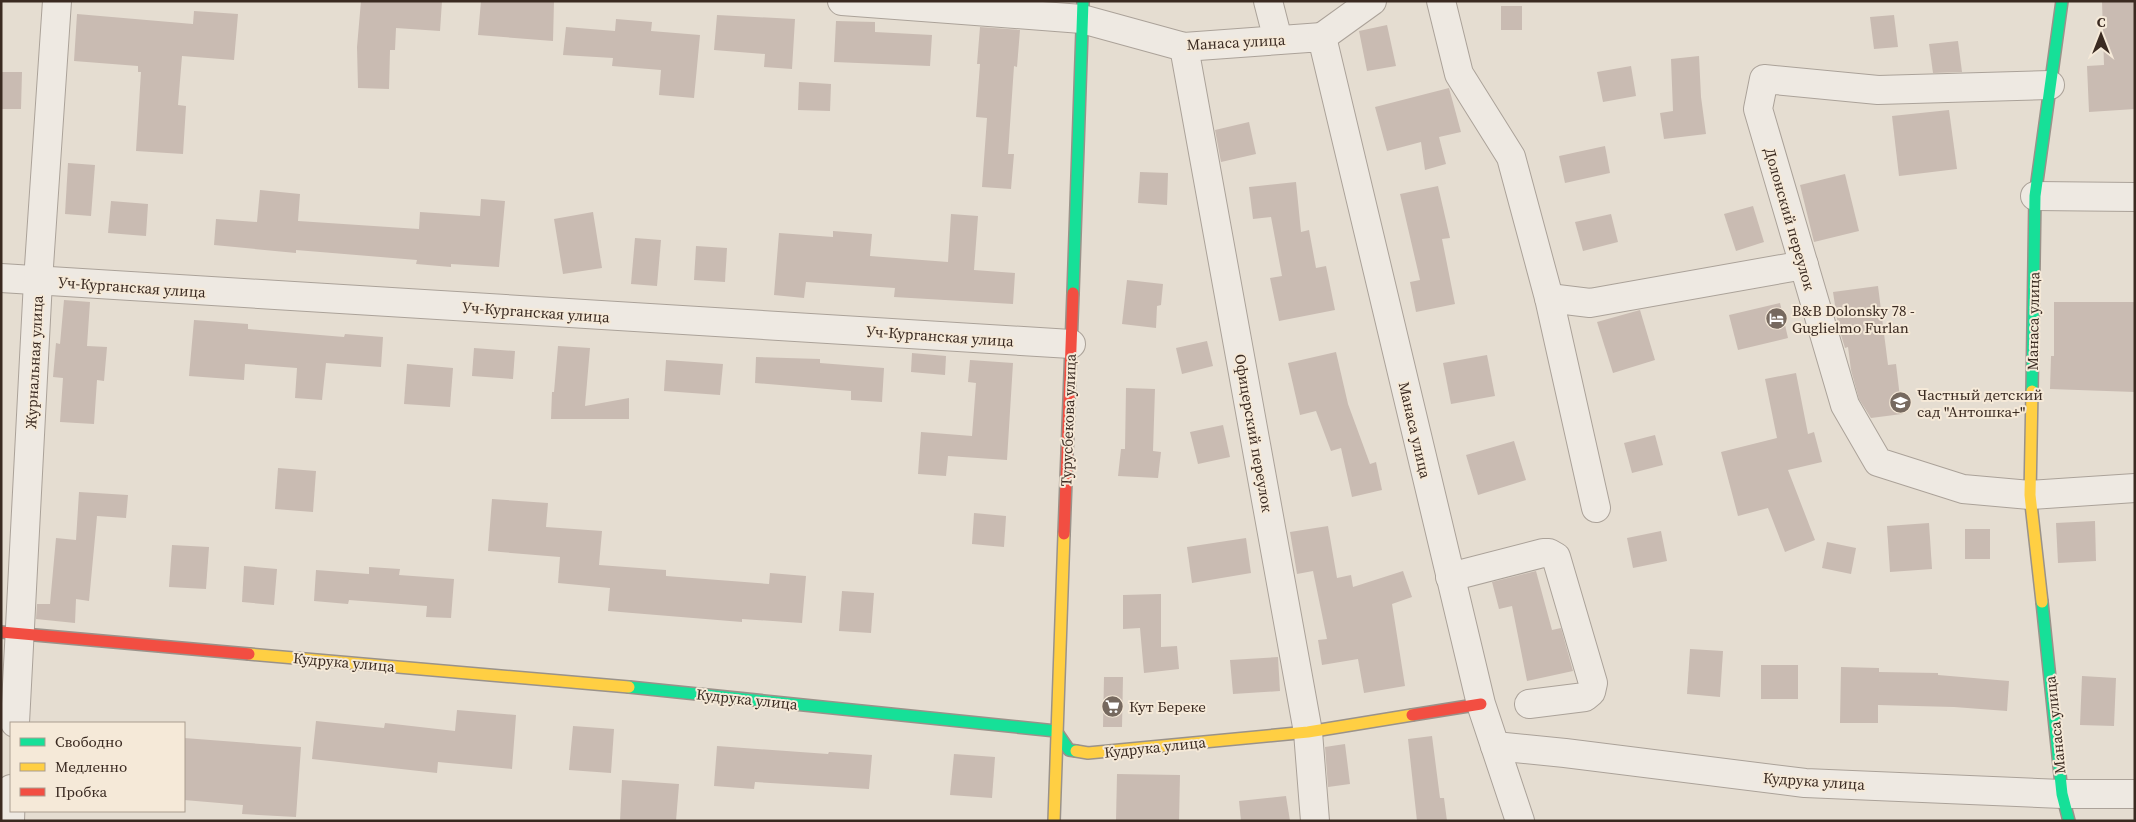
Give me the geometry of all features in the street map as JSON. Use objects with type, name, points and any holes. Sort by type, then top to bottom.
[{"type":"street","name":"Журнальная улица","points":[[15,722],[10,632],[38,281],[57,1]]},
{"type":"street","name":"Манаса улица","points":[[842,1],[1082,10],[1184,47],[1322,37],[1481,704],[1520,821]]},
{"type":"street","points":[[1268,1],[1278,40]]},
{"type":"street","points":[[1322,37],[1372,1]]},
{"type":"street","points":[[1441,1],[1459,74],[1511,157],[1549,298],[1596,508]]},
{"type":"street","name":"Манаса улица","points":[[2062,1],[2035,196],[2030,495],[2062,794],[2069,821]]},
{"type":"street","name":"Турусбекова улица","points":[[1054,821],[1082,10]]},
{"type":"street","name":"Офицерский переулок","points":[[1184,47],[1308,732],[1315,821]]},
{"type":"street","name":"Долонский переулок","points":[[2050,85],[1878,90],[1764,79],[1758,109],[1845,405],[1878,462],[1963,489],[2030,495],[2135,488]]},
{"type":"street","points":[[2035,196],[2135,197]]},
{"type":"street","points":[[1549,298],[1590,303],[1804,265]]},
{"type":"street","name":"Уч-Курганская улица","points":[[1,278],[1071,344]]},
{"type":"street","points":[[1450,577],[1543,553],[1549,553],[1556,557],[1593,683],[1591,692],[1585,697],[1529,704]]},
{"type":"street","name":"Кудрука улица","points":[[10,632],[625,687],[1056,731],[1069,750],[1088,753],[1308,732],[1481,704]]},
{"type":"street","name":"Кудрука улица","points":[[1494,746],[1805,783],[2062,794],[2135,794]]},
{"type":"building","points":[[361,1],[442,1],[440,31],[396,28],[395,50],[390,50],[389,89],[358,88],[357,47]]},
{"type":"building","points":[[481,1],[554,1],[553,41],[478,35]]},
{"type":"building","points":[[2102,1],[2135,1],[2135,109],[2089,112],[2087,66],[2104,65]]},
{"type":"building","points":[[1501,6],[1522,6],[1522,30],[1501,30]]},
{"type":"building","points":[[194,11],[238,14],[234,60],[182,56],[178,105],[186,106],[183,154],[136,151],[141,72],[138,72],[138,66],[74,61],[77,14],[193,24]]},
{"type":"building","points":[[717,15],[795,19],[792,69],[764,67],[765,54],[714,50]]},
{"type":"building","points":[[1894,15],[1898,47],[1874,49],[1870,17]]},
{"type":"building","points":[[616,19],[652,22],[651,31],[700,35],[694,98],[659,95],[661,70],[612,66],[613,58],[563,55],[566,27],[615,31]]},
{"type":"building","points":[[836,21],[875,22],[875,32],[932,35],[930,66],[834,62]]},
{"type":"building","points":[[1387,25],[1396,66],[1367,71],[1359,31]]},
{"type":"building","points":[[980,27],[1020,30],[1017,67],[1014,66],[1008,154],[1014,154],[1011,189],[982,187],[987,118],[976,117],[980,64],[977,64]]},
{"type":"building","points":[[1958,41],[1962,72],[1933,73],[1929,44]]},
{"type":"building","points":[[1699,56],[1701,97],[1706,134],[1664,139],[1660,113],[1673,111],[1671,59]]},
{"type":"building","points":[[1631,66],[1636,96],[1603,102],[1597,72]]},
{"type":"building","points":[[1,72],[22,72],[21,109],[1,109]]},
{"type":"building","points":[[799,82],[831,84],[830,111],[798,110]]},
{"type":"building","points":[[1449,88],[1461,132],[1439,137],[1446,164],[1425,170],[1421,142],[1387,151],[1375,107]]},
{"type":"building","points":[[1949,110],[1957,169],[1899,176],[1892,116]]},
{"type":"building","points":[[1249,122],[1256,154],[1221,162],[1215,130]]},
{"type":"building","points":[[1605,146],[1610,173],[1565,183],[1559,156]]},
{"type":"building","points":[[68,163],[95,165],[91,216],[65,214]]},
{"type":"building","points":[[1140,172],[1168,173],[1167,205],[1138,203]]},
{"type":"building","points":[[1845,174],[1859,231],[1814,242],[1800,185]]},
{"type":"building","points":[[1296,182],[1301,232],[1309,230],[1316,268],[1326,266],[1335,310],[1279,321],[1270,278],[1282,276],[1271,217],[1253,219],[1249,187]]},
{"type":"building","points":[[1438,186],[1450,238],[1442,239],[1455,304],[1416,312],[1410,282],[1420,280],[1400,194]]},
{"type":"building","points":[[260,190],[300,194],[298,221],[419,229],[420,212],[480,216],[481,199],[505,201],[499,267],[451,264],[451,267],[416,264],[417,260],[296,250],[296,253],[214,245],[216,219],[257,222]]},
{"type":"building","points":[[111,201],[148,204],[146,236],[108,233]]},
{"type":"building","points":[[1753,206],[1764,242],[1736,251],[1724,214]]},
{"type":"building","points":[[593,212],[602,268],[563,274],[554,219]]},
{"type":"building","points":[[951,214],[978,216],[974,270],[1015,273],[1013,304],[894,297],[895,288],[806,282],[804,298],[774,295],[779,233],[833,237],[833,231],[872,234],[870,256],[948,262]]},
{"type":"building","points":[[1611,214],[1618,242],[1583,251],[1575,222]]},
{"type":"building","points":[[635,238],[661,240],[657,286],[631,284]]},
{"type":"building","points":[[696,246],[727,248],[725,282],[694,280]]},
{"type":"building","points":[[1127,280],[1163,284],[1161,305],[1157,306],[1156,328],[1122,324]]},
{"type":"building","points":[[1878,286],[1888,365],[1896,364],[1902,414],[1871,418],[1859,399],[1851,370],[1848,347],[1845,348],[1838,325],[1833,292]]},
{"type":"building","points":[[64,300],[90,302],[87,346],[107,347],[104,381],[97,380],[94,424],[60,422],[63,378],[53,377],[56,343],[60,344]]},
{"type":"building","points":[[2054,302],[2135,302],[2135,392],[2050,389],[2051,356],[2054,356]]},
{"type":"building","points":[[1780,303],[1788,338],[1738,350],[1729,315]]},
{"type":"building","points":[[1640,310],[1655,360],[1613,373],[1597,322]]},
{"type":"building","points":[[194,320],[248,324],[248,329],[344,337],[345,334],[383,337],[381,367],[326,363],[322,400],[295,398],[297,368],[245,364],[244,380],[189,376]]},
{"type":"building","points":[[1207,341],[1213,366],[1182,374],[1176,348]]},
{"type":"building","points":[[558,346],[590,348],[585,406],[629,398],[629,419],[551,419],[552,392],[554,392]]},
{"type":"building","points":[[474,348],[515,351],[513,379],[472,376]]},
{"type":"building","points":[[1336,352],[1348,404],[1370,464],[1376,462],[1382,490],[1352,497],[1341,448],[1331,451],[1316,411],[1300,415],[1288,363]]},
{"type":"building","points":[[912,353],[946,356],[945,375],[911,372]]},
{"type":"building","points":[[1487,355],[1495,396],[1451,404],[1443,363]]},
{"type":"building","points":[[756,357],[820,359],[820,363],[884,368],[882,402],[851,400],[851,391],[755,383]]},
{"type":"building","points":[[666,360],[723,364],[720,395],[664,391]]},
{"type":"building","points":[[970,360],[1013,363],[1007,460],[948,456],[946,476],[918,474],[921,432],[972,436],[976,383],[968,382]]},
{"type":"building","points":[[407,364],[453,368],[450,407],[404,404]]},
{"type":"building","points":[[1796,373],[1808,434],[1814,432],[1822,462],[1788,470],[1815,540],[1785,552],[1768,508],[1738,516],[1721,452],[1777,438],[1765,379]]},
{"type":"building","points":[[1126,388],[1155,389],[1153,451],[1161,452],[1158,478],[1118,476],[1121,449],[1125,449]]},
{"type":"building","points":[[1223,425],[1230,457],[1198,464],[1190,432]]},
{"type":"building","points":[[1655,435],[1663,465],[1632,473],[1624,443]]},
{"type":"building","points":[[1514,441],[1526,480],[1478,495],[1466,455]]},
{"type":"building","points":[[278,468],[316,471],[313,512],[275,509]]},
{"type":"building","points":[[79,492],[128,495],[126,518],[97,516],[89,601],[76,599],[75,623],[36,619],[37,604],[50,604],[56,538],[76,540]]},
{"type":"building","points":[[492,499],[548,503],[546,527],[602,531],[599,565],[666,570],[666,576],[769,584],[770,573],[806,576],[802,623],[742,619],[742,622],[608,611],[610,588],[558,583],[560,557],[488,551]]},
{"type":"building","points":[[974,513],[1006,516],[1004,547],[972,544]]},
{"type":"building","points":[[2095,521],[2096,561],[2058,563],[2056,523]]},
{"type":"building","points":[[1929,523],[1932,569],[1890,572],[1887,526]]},
{"type":"building","points":[[1328,526],[1337,578],[1351,575],[1353,587],[1403,571],[1412,597],[1392,604],[1405,686],[1364,693],[1358,659],[1322,665],[1318,640],[1327,639],[1313,571],[1297,574],[1290,532]]},
{"type":"building","points":[[1965,529],[1990,529],[1990,559],[1965,559]]},
{"type":"building","points":[[1661,531],[1667,561],[1633,568],[1627,538]]},
{"type":"building","points":[[1246,538],[1251,573],[1192,583],[1187,547]]},
{"type":"building","points":[[1827,542],[1856,548],[1851,574],[1822,568]]},
{"type":"building","points":[[172,545],[209,547],[206,589],[169,587]]},
{"type":"building","points":[[244,566],[277,569],[274,605],[242,602]]},
{"type":"building","points":[[369,567],[400,569],[399,575],[454,579],[451,618],[426,617],[427,606],[349,600],[348,604],[314,601],[316,570],[369,574]]},
{"type":"building","points":[[1536,571],[1552,630],[1561,628],[1573,671],[1527,681],[1512,606],[1499,609],[1492,582]]},
{"type":"building","points":[[842,591],[874,593],[871,633],[839,631]]},
{"type":"building","points":[[1161,594],[1161,647],[1177,646],[1179,669],[1144,673],[1140,628],[1123,629],[1123,595]]},
{"type":"building","points":[[1690,649],[1723,651],[1720,697],[1687,694]]},
{"type":"building","points":[[1278,657],[1280,691],[1233,694],[1230,660]]},
{"type":"building","points":[[1761,665],[1798,665],[1798,699],[1761,699]]},
{"type":"building","points":[[1841,667],[1879,668],[1879,672],[1938,673],[1938,675],[2009,681],[2007,711],[1954,707],[1878,705],[1878,723],[1840,723]]},
{"type":"building","points":[[2082,676],[2116,678],[2114,726],[2080,725]]},
{"type":"building","points":[[1104,677],[1123,677],[1122,727],[1103,727]]},
{"type":"building","points":[[457,710],[516,715],[512,769],[438,762],[437,773],[312,759],[316,721],[384,728],[385,723],[455,731]]},
{"type":"building","points":[[573,726],[614,729],[611,773],[569,770]]},
{"type":"building","points":[[1432,736],[1440,798],[1444,798],[1447,821],[1417,821],[1408,739]]},
{"type":"building","points":[[185,738],[301,747],[296,817],[242,814],[243,805],[185,800]]},
{"type":"building","points":[[1345,744],[1350,784],[1328,787],[1325,747]]},
{"type":"building","points":[[717,746],[828,754],[829,752],[872,755],[869,789],[755,782],[754,789],[714,786]]},
{"type":"building","points":[[954,754],[995,757],[992,798],[950,795]]},
{"type":"building","points":[[1117,774],[1180,775],[1179,821],[1116,821]]},
{"type":"building","points":[[622,780],[679,784],[676,821],[620,821]]},
{"type":"building","points":[[1286,796],[1290,821],[1241,821],[1239,801]]},
{"type":"traffic: fast","points":[[1073,293],[1083,1]]},
{"type":"traffic: fast","points":[[2032,391],[2035,196],[2062,1]]},
{"type":"traffic: fast","points":[[2042,602],[2062,794],[2069,821]]},
{"type":"traffic: fast","points":[[629,687],[1056,731],[1069,750],[1076,751]]},
{"type":"traffic: slow","points":[[2032,391],[2030,495],[2042,602]]},
{"type":"traffic: slow","points":[[1054,821],[1064,534]]},
{"type":"traffic: slow","points":[[249,654],[629,687]]},
{"type":"traffic: slow","points":[[1076,751],[1088,753],[1308,732],[1412,715]]},
{"type":"traffic: jam","points":[[1064,534],[1073,293]]},
{"type":"traffic: jam","points":[[1,632],[249,654]]},
{"type":"traffic: jam","points":[[1412,715],[1481,704]]},
{"type":"place","name":"B&B Dolonsky 78 - Guglielmo Furlan","points":[[1776,319]]},
{"type":"place","name":"Частный детский сад \"Антошка+\"","points":[[1901,403]]},
{"type":"place","name":"Кут Береке","points":[[1113,706]]}]
